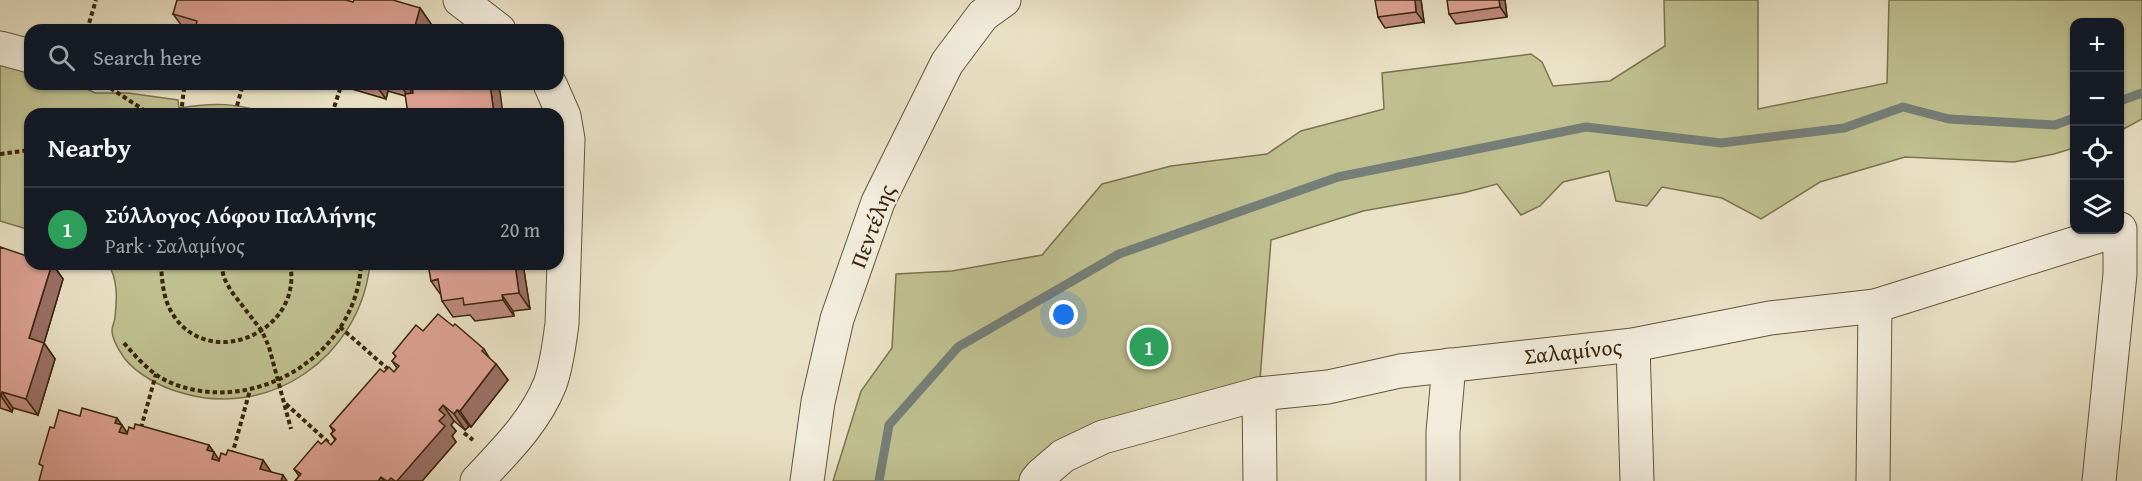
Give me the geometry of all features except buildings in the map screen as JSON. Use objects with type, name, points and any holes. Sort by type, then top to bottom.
[{"type":"street","points":[[460,0],[491,24]]},
{"type":"street","name":"Πεντέλης","points":[[807,481],[818,402],[837,319],[878,202],[947,63],[983,15],[1004,0]]},
{"type":"street","points":[[0,48],[24,54]]},
{"type":"street","points":[[552,90],[560,108]]},
{"type":"street","points":[[564,116],[568,139],[564,262]]},
{"type":"street","points":[[2099,481],[2125,228]]},
{"type":"street","name":"Σαλαμίνος","points":[[1036,481],[1063,456],[1103,437],[1259,394],[1328,387],[1400,371],[1633,345],[1770,318],[1875,306],[2125,228]]},
{"type":"street","points":[[477,481],[512,443],[539,405],[550,384],[559,350],[564,270]]},
{"type":"street","points":[[1873,481],[1875,306]]},
{"type":"street","points":[[1633,345],[1637,481]]},
{"type":"street","points":[[1443,481],[1443,432],[1449,365]]},
{"type":"street","points":[[1259,394],[1260,481]]},
{"type":"path","points":[[89,24],[96,0]]},
{"type":"path","points":[[113,90],[141,108]]},
{"type":"path","points":[[182,108],[184,90]]},
{"type":"path","points":[[236,108],[241,90]]},
{"type":"path","points":[[334,108],[340,90]]},
{"type":"path","points":[[0,154],[24,151]]},
{"type":"path","points":[[162,270],[166,301],[172,315],[186,329],[216,342],[246,339],[262,331],[274,321],[286,306],[291,289],[290,270]]},
{"type":"path","points":[[222,270],[231,291],[262,331],[269,347],[286,403],[291,429]]},
{"type":"path","points":[[124,343],[140,361],[166,381],[201,392],[223,393],[250,390],[302,368],[319,354],[340,327],[354,298],[361,270]]},
{"type":"path","points":[[340,327],[396,375]]},
{"type":"path","points":[[138,436],[156,374]]},
{"type":"path","points":[[230,463],[250,390]]},
{"type":"path","points":[[286,403],[333,447]]},
{"type":"green space","points":[[1664,0],[1758,0],[1758,109],[1887,83],[1889,0],[2142,0],[2142,119],[2124,129],[2124,18],[2070,18],[2070,149],[2054,154],[2014,162],[1905,157],[1820,182],[1761,219],[1722,198],[1662,187],[1647,206],[1616,201],[1609,171],[1563,182],[1540,206],[1521,215],[1497,184],[1463,193],[1363,211],[1271,240],[1260,379],[1025,472],[1018,481],[833,481],[861,391],[892,348],[896,274],[952,271],[1042,255],[1102,184],[1171,166],[1267,154],[1301,131],[1384,109],[1382,73],[1531,54],[1542,62],[1553,86],[1610,81],[1665,46]]},
{"type":"green space","points":[[0,65],[24,71],[24,90],[89,90],[95,93],[128,93],[178,100],[179,108],[24,108],[24,228],[0,221]]},
{"type":"green space","points":[[203,105],[247,108],[179,108]]},
{"type":"green space","points":[[111,270],[369,270],[363,297],[349,327],[329,353],[304,374],[276,389],[245,397],[213,399],[165,387],[143,375],[125,359],[112,334],[116,310],[114,276]]},
{"type":"waterway","points":[[2124,100],[2142,93]]},
{"type":"waterway","points":[[879,481],[889,425],[958,347],[1119,254],[1338,177],[1586,127],[1721,143],[1844,128],[1903,107],[1949,119],[2055,125],[2070,119]]},
{"type":"place","name":"Σύλλογος Λόφου Παλλήνης","points":[[1149,347]]}]
